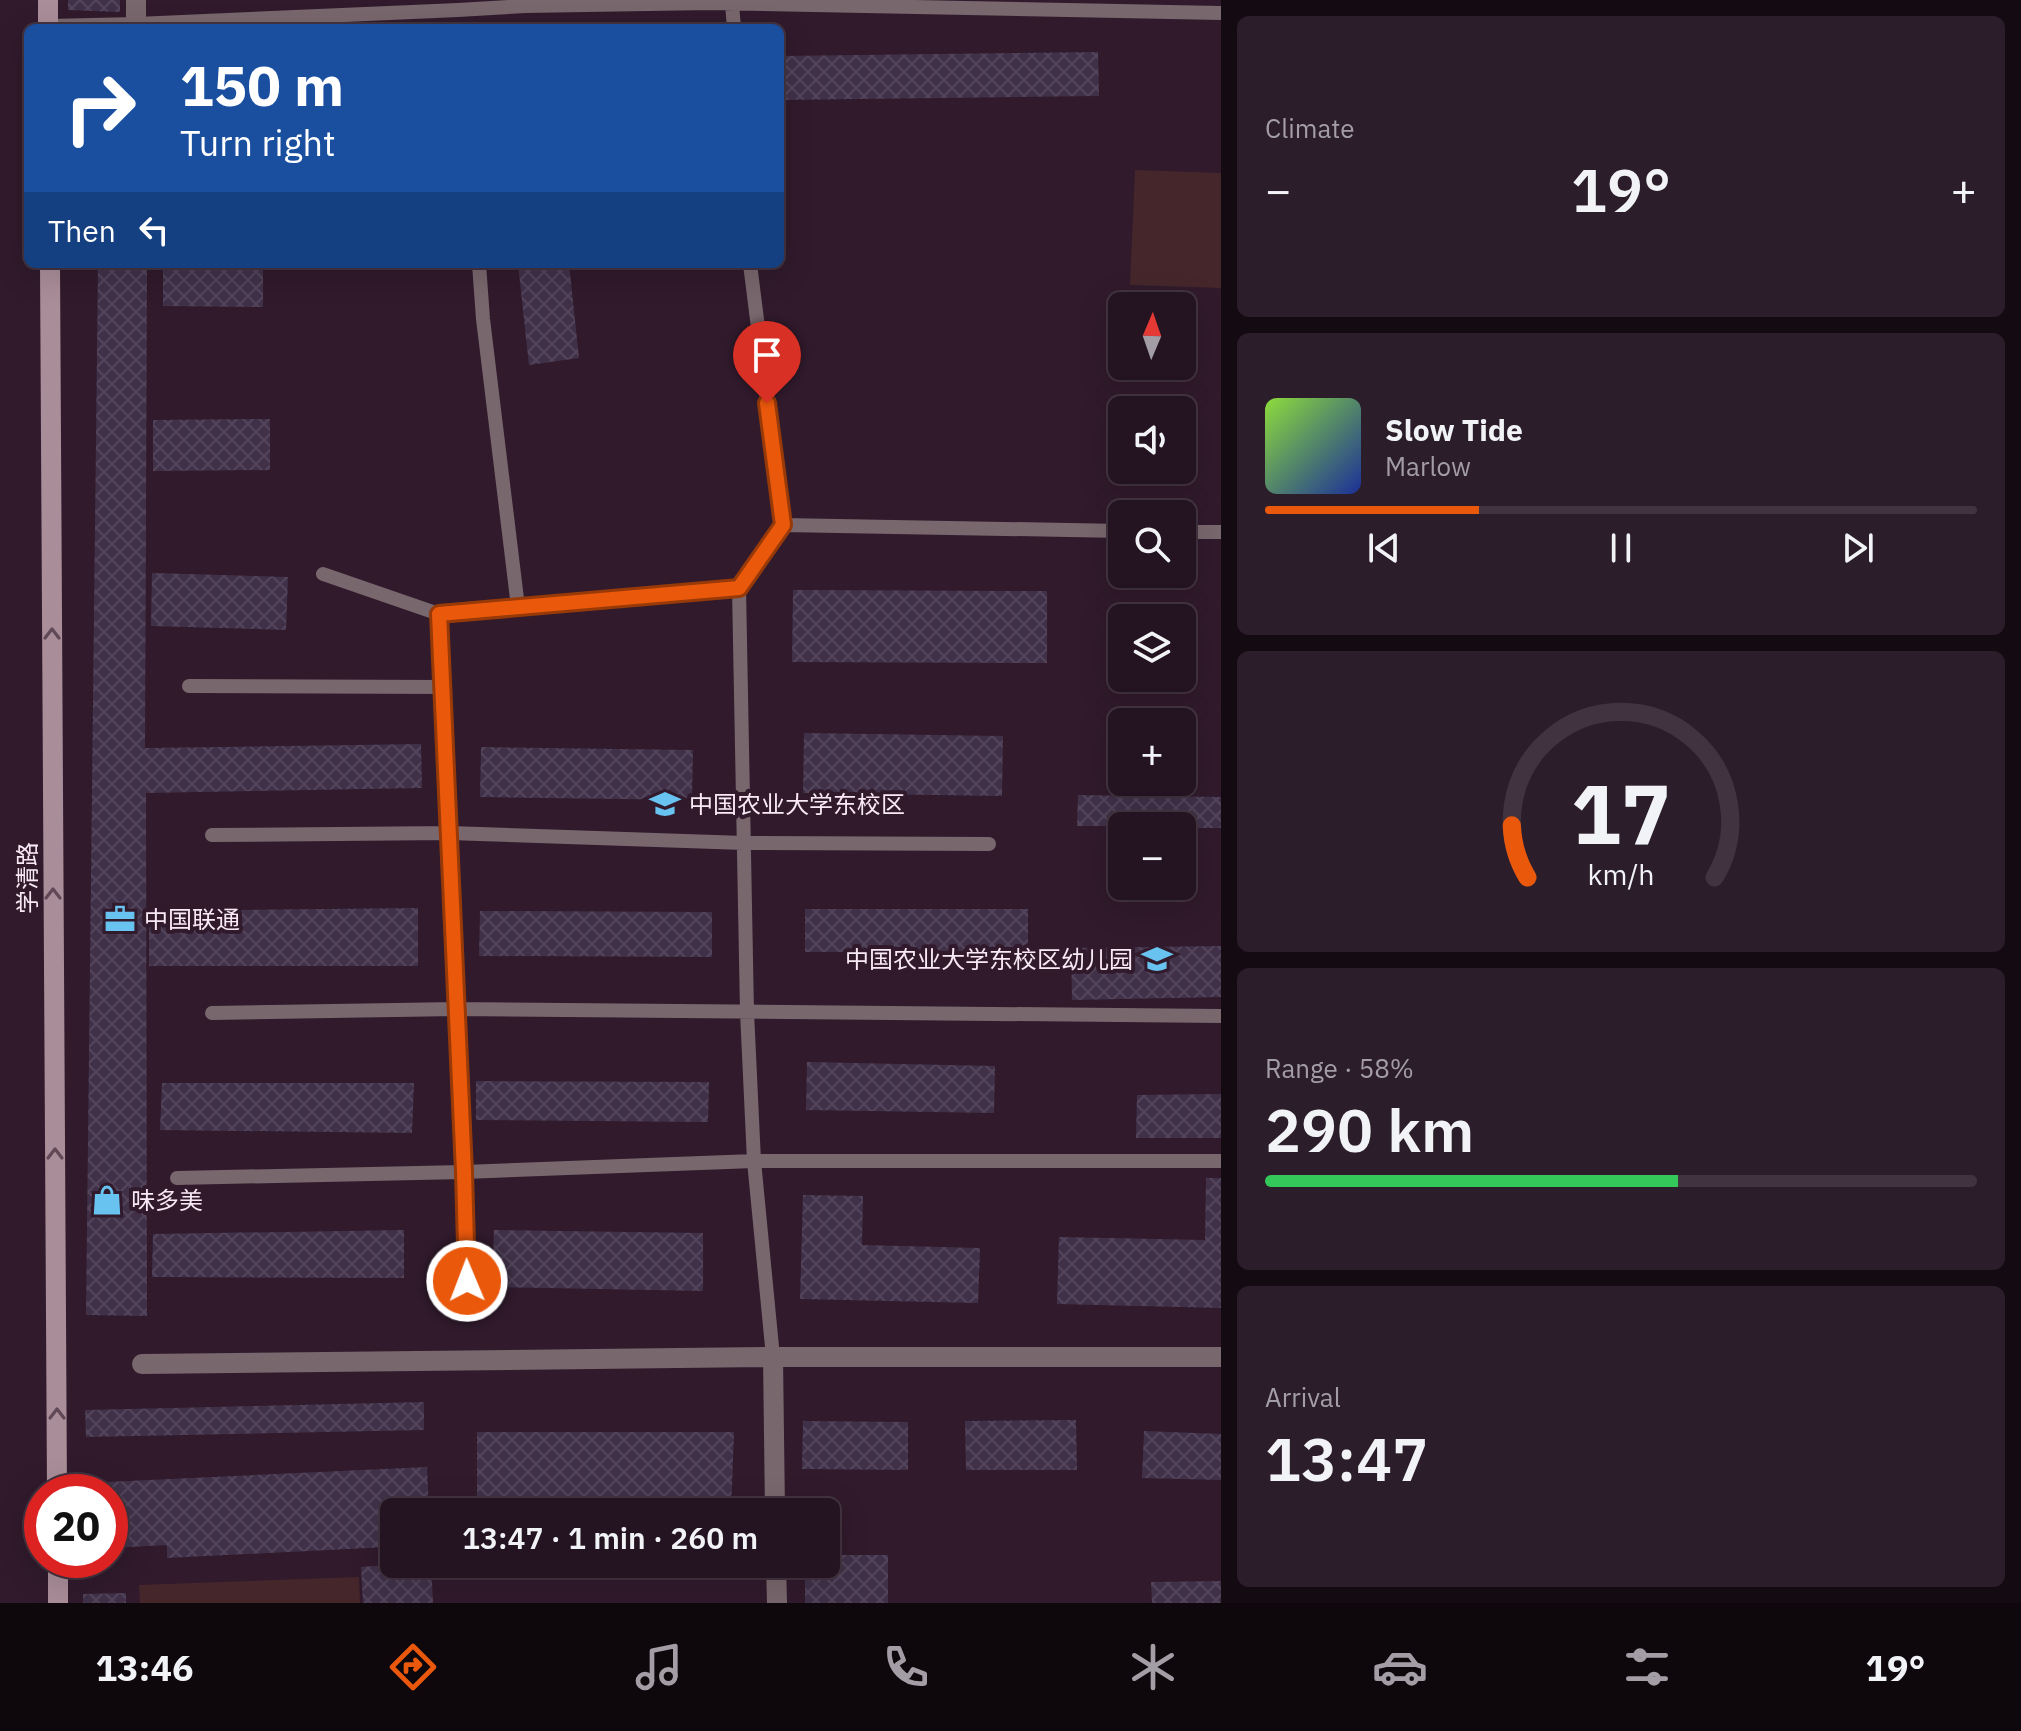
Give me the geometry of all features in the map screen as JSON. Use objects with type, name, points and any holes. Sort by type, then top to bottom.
[{"type":"street","points":[[48,0],[48,24]]},
{"type":"street","points":[[136,0],[136,24]]},
{"type":"street","name":"学清路","points":[[50,268],[57,1474]]},
{"type":"street","points":[[142,1364],[773,1357],[1221,1357]]},
{"type":"street","points":[[773,1357],[775,1498]]},
{"type":"street","points":[[58,1578],[58,1603]]},
{"type":"street","points":[[776,1578],[777,1603]]},
{"type":"lane","points":[[136,24],[458,10],[525,3],[893,3],[1221,13]]},
{"type":"lane","points":[[732,4],[734,24]]},
{"type":"lane","points":[[458,10],[460,24]]},
{"type":"lane","points":[[479,268],[518,607]]},
{"type":"lane","points":[[751,268],[783,525],[739,588],[747,1012],[754,1161],[773,1357]]},
{"type":"lane","points":[[783,525],[1108,531]]},
{"type":"lane","points":[[1196,532],[1221,532]]},
{"type":"lane","points":[[323,574],[439,614],[739,588]]},
{"type":"lane","points":[[439,614],[467,1281]]},
{"type":"lane","points":[[189,686],[442,687]]},
{"type":"lane","points":[[212,835],[449,833],[744,843],[989,844]]},
{"type":"lane","points":[[212,1013],[457,1009],[1221,1016]]},
{"type":"lane","points":[[177,1178],[464,1172],[754,1161],[1221,1161]]},
{"type":"shaded area","points":[[1135,170],[1221,173],[1221,288],[1130,285]]},
{"type":"shaded area","points":[[359,1577],[360,1603],[140,1603],[139,1585]]},
{"type":"building","points":[[68,0],[120,0],[120,12],[68,10]]},
{"type":"building","points":[[1098,52],[1099,96],[784,100],[784,56]]},
{"type":"building","points":[[98,268],[147,268],[145,748],[421,744],[422,788],[146,793],[147,1316],[86,1315]]},
{"type":"building","points":[[163,268],[263,268],[263,307],[163,306]]},
{"type":"building","points":[[518,268],[569,268],[579,358],[529,365]]},
{"type":"building","points":[[270,419],[270,470],[153,471],[153,420]]},
{"type":"building","points":[[152,573],[288,577],[286,630],[151,626]]},
{"type":"building","points":[[793,590],[1047,591],[1047,663],[792,662]]},
{"type":"building","points":[[804,733],[1003,736],[1002,796],[803,793]]},
{"type":"building","points":[[481,747],[693,750],[692,800],[480,797]]},
{"type":"building","points":[[1078,795],[1221,797],[1221,828],[1196,828],[1196,812],[1108,812],[1108,826],[1077,826]]},
{"type":"building","points":[[418,908],[418,966],[149,966],[149,911]]},
{"type":"building","points":[[805,909],[1028,909],[1028,952],[805,952]]},
{"type":"building","points":[[480,911],[712,912],[712,957],[479,956]]},
{"type":"building","points":[[1221,946],[1221,997],[1072,1000],[1071,948]]},
{"type":"building","points":[[807,1062],[995,1066],[994,1113],[806,1110]]},
{"type":"building","points":[[476,1081],[709,1082],[708,1122],[476,1120]]},
{"type":"building","points":[[162,1083],[414,1083],[412,1133],[160,1130]]},
{"type":"building","points":[[1221,1094],[1221,1138],[1136,1138],[1137,1095]]},
{"type":"building","points":[[1206,1178],[1221,1178],[1221,1308],[1057,1304],[1059,1237],[1205,1240]]},
{"type":"building","points":[[803,1195],[863,1196],[862,1245],[980,1248],[978,1303],[800,1299]]},
{"type":"building","points":[[404,1230],[404,1278],[152,1277],[153,1234]]},
{"type":"building","points":[[494,1230],[703,1233],[703,1291],[492,1287]]},
{"type":"building","points":[[424,1402],[424,1430],[86,1437],[85,1410]]},
{"type":"building","points":[[1076,1420],[1077,1470],[966,1470],[965,1421]]},
{"type":"building","points":[[803,1421],[908,1422],[908,1470],[802,1469]]},
{"type":"building","points":[[1144,1431],[1221,1434],[1221,1480],[1142,1478]]},
{"type":"building","points":[[477,1432],[734,1432],[732,1498],[477,1498]]},
{"type":"building","points":[[427,1467],[428,1498],[380,1498],[380,1547],[167,1558],[167,1545],[128,1547],[128,1481]]},
{"type":"building","points":[[840,1555],[888,1555],[888,1603],[805,1603],[805,1578],[840,1578]]},
{"type":"building","points":[[380,1566],[380,1578],[432,1578],[433,1603],[363,1603],[361,1567]]},
{"type":"building","points":[[1221,1581],[1221,1603],[1152,1603],[1151,1582]]},
{"type":"building","points":[[126,1593],[126,1603],[83,1603],[83,1594]]},
{"type":"place","name":"中国农业大学东校区","points":[[665,804]]},
{"type":"place","name":"中国联通","points":[[120,919]]},
{"type":"place","name":"中国农业大学东校区幼儿园","points":[[1157,959]]},
{"type":"place","name":"味多美","points":[[107,1200]]},
{"type":"route","points":[[467,1281],[439,614],[739,588],[783,525],[767,403]]}]
